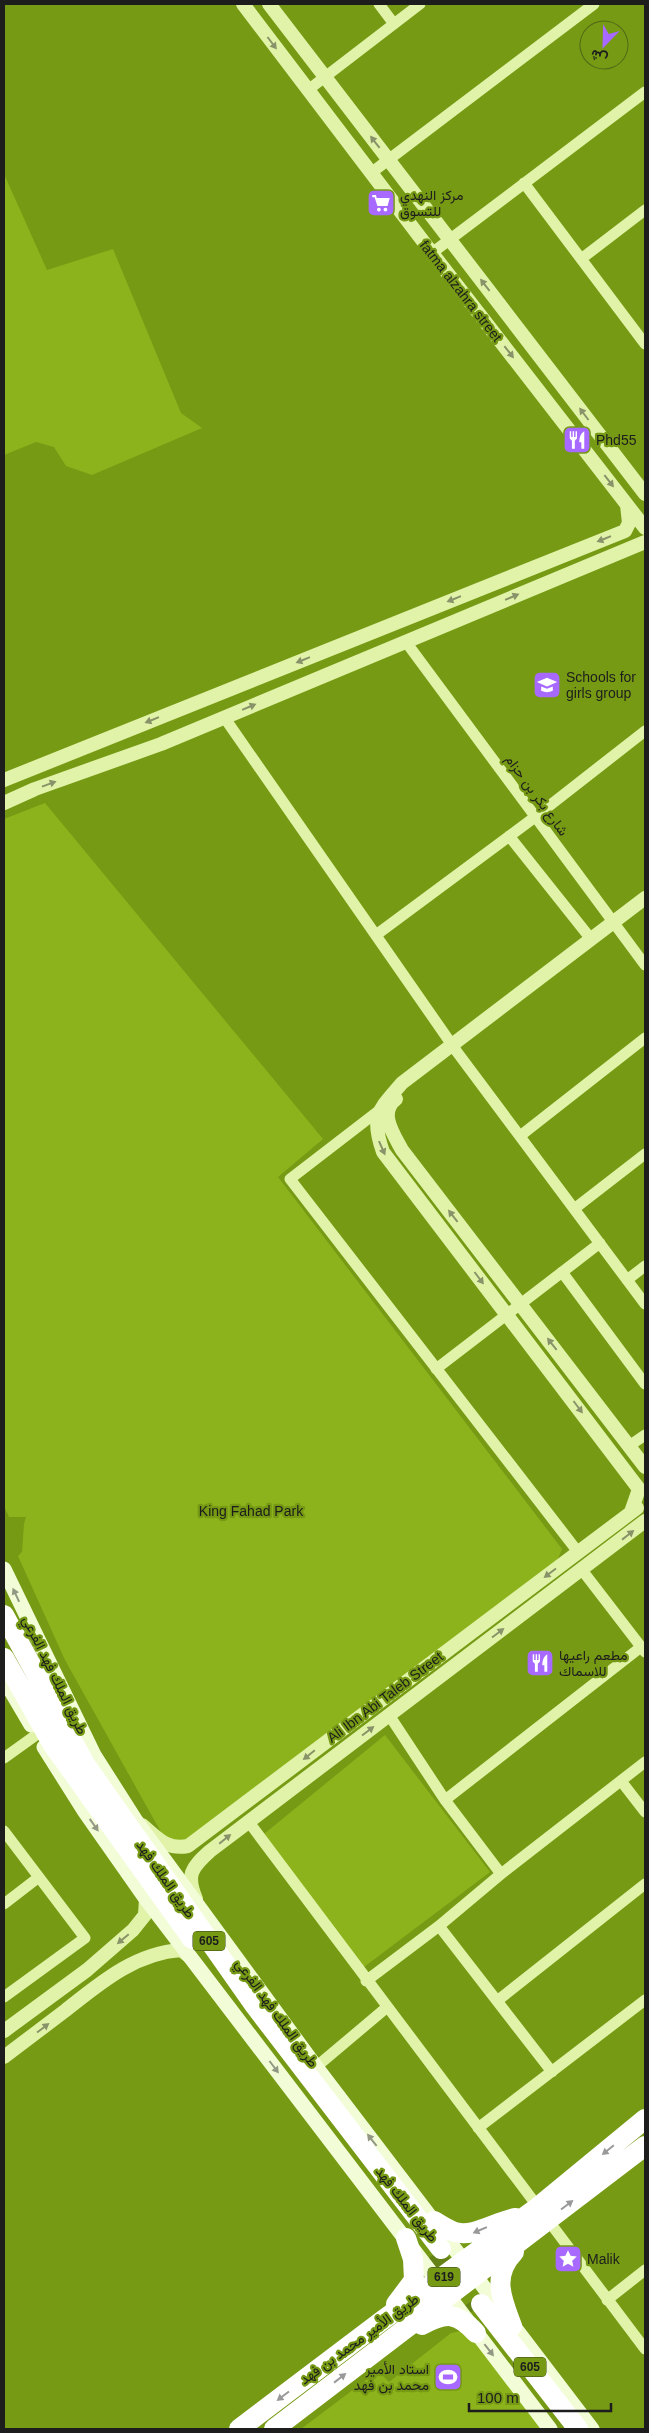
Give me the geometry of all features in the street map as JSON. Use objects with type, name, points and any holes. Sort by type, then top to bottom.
[{"type":"highway","points":[[4,1610],[94,1755]]},
{"type":"highway","name":"طريق الملك فهد","points":[[4,1615],[85,1764],[255,2006],[438,2251],[247,2014],[102,1816],[39,1724],[4,1658]]},
{"type":"highway","points":[[4,1675],[36,1734],[102,1816]]},
{"type":"highway","name":"طريق الأمير محمد بن فهد","points":[[537,2218],[645,2120]]},
{"type":"highway","name":"طريق الأمير محمد بن فهد","points":[[238,2429],[389,2328],[470,2270],[537,2218],[645,2146]]},
{"type":"highway","points":[[434,2221],[456,2232],[474,2233],[494,2224],[537,2218]]},
{"type":"highway","points":[[512,2326],[498,2286],[500,2276],[503,2265],[537,2218]]},
{"type":"highway","points":[[406,2238],[413,2259],[414,2280],[389,2328],[414,2330],[434,2318],[446,2315],[464,2320],[476,2333]]},
{"type":"highway","name":"605","points":[[565,2429],[478,2307],[578,2429]]},
{"type":"highway","name":"طريق الأمير محمد بن فهد","points":[[274,2429],[389,2328]]},
{"type":"main road","name":"طريق الملك فهد الفرعي","points":[[4,1569],[94,1755],[136,1821],[316,2067],[592,2429]]},
{"type":"main road","points":[[4,1679],[84,1812],[146,1899],[196,1962],[364,2187],[406,2238],[550,2429]]},
{"type":"main road","points":[[364,2187],[385,2197],[396,2194],[399,2186],[394,2167]]},
{"type":"main road","points":[[521,2390],[516,2370],[522,2360],[530,2360],[546,2371]]},
{"type":"street","name":"fatma alzahra street","points":[[243,4],[432,254],[645,528]]},
{"type":"street","points":[[269,4],[645,494]]},
{"type":"street","points":[[379,4],[394,24]]},
{"type":"street","points":[[308,90],[420,4]]},
{"type":"street","points":[[371,173],[594,4]]},
{"type":"street","points":[[432,254],[645,92]]},
{"type":"street","points":[[524,183],[645,344]]},
{"type":"street","points":[[581,259],[645,210]]},
{"type":"street","points":[[4,780],[625,531],[630,523],[627,505]]},
{"type":"street","points":[[4,803],[224,717],[645,542]]},
{"type":"street","name":"شارع بكر بن حزام","points":[[406,642],[645,965]]},
{"type":"street","points":[[224,717],[454,1048],[645,1304]]},
{"type":"street","points":[[376,935],[535,817],[645,731]]},
{"type":"street","points":[[509,836],[591,939]]},
{"type":"street","points":[[578,1552],[290,1179],[378,1112],[402,1083],[454,1048],[615,926],[645,898]]},
{"type":"street","points":[[645,908],[591,939],[454,1048],[392,1102],[387,1120],[390,1130],[402,1150],[645,1466]]},
{"type":"street","points":[[520,1136],[645,1038]]},
{"type":"street","points":[[378,1112],[376,1134],[383,1152],[638,1489],[631,1512]]},
{"type":"street","points":[[574,1209],[645,1154]]},
{"type":"street","points":[[436,1369],[600,1243]]},
{"type":"street","points":[[628,1280],[645,1266]]},
{"type":"street","points":[[562,1272],[645,1384]]},
{"type":"street","points":[[630,1446],[645,1434]]},
{"type":"street","name":"Ali Ibn Abi Taleb Street","points":[[136,1821],[175,1848],[188,1846],[645,1501]]},
{"type":"street","name":"Ali Ibn Abi Taleb Street","points":[[199,1907],[190,1884],[190,1877],[201,1859],[209,1852],[645,1521]]},
{"type":"street","points":[[445,1800],[643,1650],[582,1570]]},
{"type":"street","points":[[389,1716],[445,1800],[501,1874]]},
{"type":"street","points":[[4,1758],[36,1734]]},
{"type":"street","points":[[366,1981],[439,1926],[501,1874],[645,1762]]},
{"type":"street","points":[[621,1781],[645,1812]]},
{"type":"street","points":[[248,1821],[386,2008],[478,2128],[537,2218],[607,2300],[645,2349]]},
{"type":"street","points":[[4,1831],[85,1938],[4,1997]]},
{"type":"street","points":[[198,1839],[187,1851],[189,1857],[193,1860],[209,1852]]},
{"type":"street","points":[[4,1904],[39,1877]]},
{"type":"street","points":[[497,2001],[645,1884]]},
{"type":"street","points":[[4,2031],[87,1970],[133,1930],[145,1915],[146,1899]]},
{"type":"street","points":[[439,1926],[552,2072]]},
{"type":"street","points":[[4,2057],[108,1978],[141,1959],[164,1951],[180,1950],[196,1962]]},
{"type":"street","points":[[478,2128],[645,2000]]},
{"type":"street","points":[[316,2067],[386,2008]]},
{"type":"street","points":[[607,2300],[645,2270]]},
{"type":"green space","points":[[4,174],[47,270],[113,249],[181,413],[202,428],[92,475],[66,466],[54,447],[36,442],[4,455]]},
{"type":"green space","name":"King Fahad Park","points":[[45,803],[323,1139],[278,1177],[562,1549],[557,1561],[180,1845],[162,1834],[65,1660],[18,1556],[22,1552],[26,1517],[9,1517],[4,1506],[4,819]]},
{"type":"green space","points":[[385,1735],[490,1872],[364,1967],[264,1834]]},
{"type":"green space","name":"استاد الأمير محمد بن فهد","points":[[466,2330],[541,2429],[301,2429],[378,2371],[389,2382],[451,2333]]},
{"type":"tunnel","points":[[434,2254],[475,2309]]},
{"type":"place","name":"مركز النهدي للتسوق","points":[[381,203]]},
{"type":"place","name":"Phd55","points":[[577,440]]},
{"type":"place","name":"Schools for girls group","points":[[547,685]]},
{"type":"place","name":"مطعم راعيها للاسماك","points":[[540,1663]]},
{"type":"place","name":"Malik","points":[[568,2259]]},
{"type":"place","name":"استاد الأمير محمد بن فهد","points":[[448,2377]]}]
